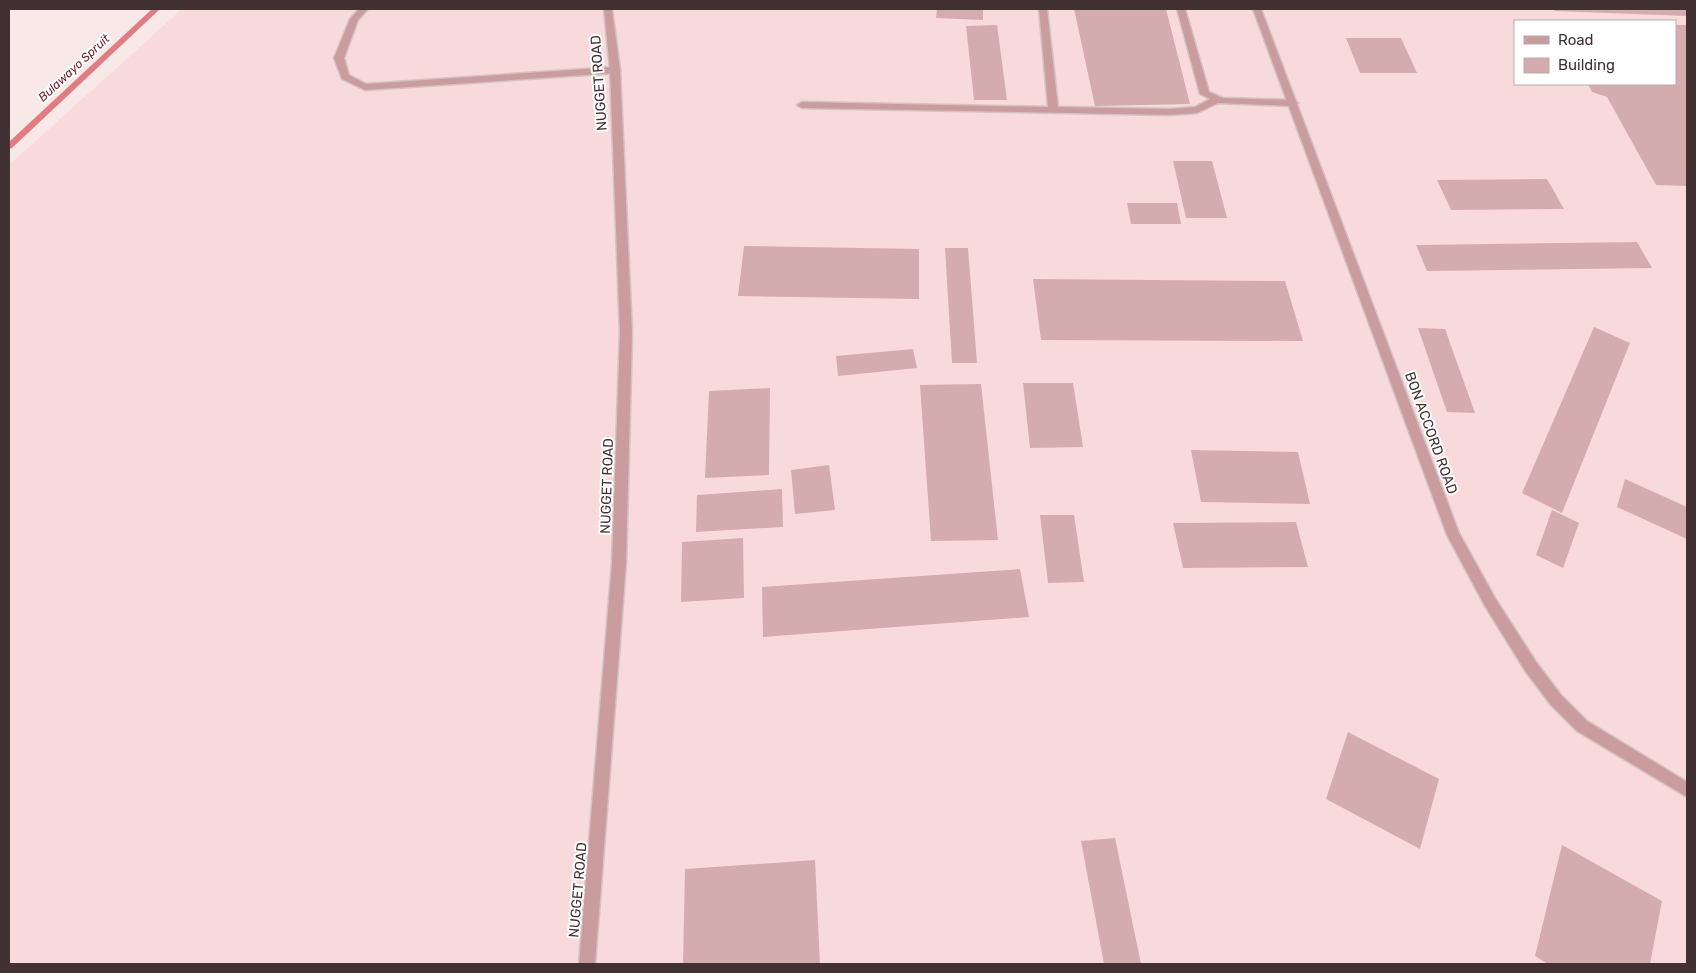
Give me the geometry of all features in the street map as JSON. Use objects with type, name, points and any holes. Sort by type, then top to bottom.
[{"type":"street","points":[[364,9],[354,19],[339,58],[345,77],[365,87],[614,70]]},
{"type":"street","name":"NUGGET ROAD","points":[[587,964],[620,553],[626,333],[614,70],[608,9]]},
{"type":"street","points":[[1043,9],[1053,109]]},
{"type":"street","points":[[1181,9],[1205,94],[1216,100],[1293,103]]},
{"type":"street","name":"BON ACCORD ROAD","points":[[1256,9],[1293,103],[1453,535],[1490,602],[1551,693],[1582,726],[1687,790]]},
{"type":"street","points":[[802,105],[1170,112],[1197,110],[1216,100]]},
{"type":"shaded area","points":[[182,9],[1687,9],[1687,964],[9,964],[9,165]]},
{"type":"building","points":[[937,9],[983,9],[983,20],[936,18]]},
{"type":"building","points":[[1074,9],[1166,9],[1190,104],[1095,106]]},
{"type":"building","points":[[1554,9],[1687,9],[1687,16],[1555,11]]},
{"type":"building","points":[[997,25],[1007,100],[974,100],[966,26]]},
{"type":"building","points":[[1676,25],[1687,25],[1687,186],[1656,185],[1607,97],[1592,92],[1588,85],[1676,85]]},
{"type":"building","points":[[1346,38],[1401,38],[1417,73],[1360,73]]},
{"type":"building","points":[[1173,161],[1212,161],[1227,218],[1186,218]]},
{"type":"building","points":[[1547,179],[1564,209],[1451,210],[1437,180]]},
{"type":"building","points":[[1127,203],[1177,203],[1181,224],[1131,224]]},
{"type":"building","points":[[1637,242],[1652,268],[1427,271],[1416,245]]},
{"type":"building","points":[[744,246],[919,249],[919,299],[738,296]]},
{"type":"building","points":[[945,248],[968,248],[977,363],[952,363]]},
{"type":"building","points":[[1033,279],[1285,281],[1303,341],[1041,340]]},
{"type":"building","points":[[1594,327],[1630,343],[1562,513],[1522,493]]},
{"type":"building","points":[[1418,328],[1445,329],[1475,413],[1447,412]]},
{"type":"building","points":[[913,349],[917,368],[838,376],[836,356]]},
{"type":"building","points":[[1023,383],[1073,383],[1083,447],[1030,448]]},
{"type":"building","points":[[981,384],[998,540],[931,541],[920,385]]},
{"type":"building","points":[[770,388],[769,475],[705,478],[709,391]]},
{"type":"building","points":[[1191,450],[1298,452],[1310,504],[1201,502]]},
{"type":"building","points":[[829,465],[835,510],[795,514],[791,470]]},
{"type":"building","points":[[1625,479],[1687,507],[1687,539],[1617,507]]},
{"type":"building","points":[[782,489],[783,527],[696,532],[697,495]]},
{"type":"building","points":[[1552,510],[1579,523],[1563,568],[1536,555]]},
{"type":"building","points":[[1040,515],[1074,515],[1084,582],[1048,583]]},
{"type":"building","points":[[1296,522],[1308,567],[1183,568],[1173,523]]},
{"type":"building","points":[[743,538],[744,598],[681,602],[682,542]]},
{"type":"building","points":[[1020,569],[1029,617],[763,637],[762,587]]},
{"type":"building","points":[[1348,732],[1439,779],[1420,849],[1326,799]]},
{"type":"building","points":[[1115,838],[1141,964],[1104,964],[1081,841]]},
{"type":"building","points":[[1562,845],[1662,901],[1650,964],[1548,964],[1535,956]]},
{"type":"building","points":[[815,860],[820,964],[683,964],[685,869]]},
{"type":"waterway","name":"Bulawayo Spruit","points":[[9,146],[156,9]]}]
